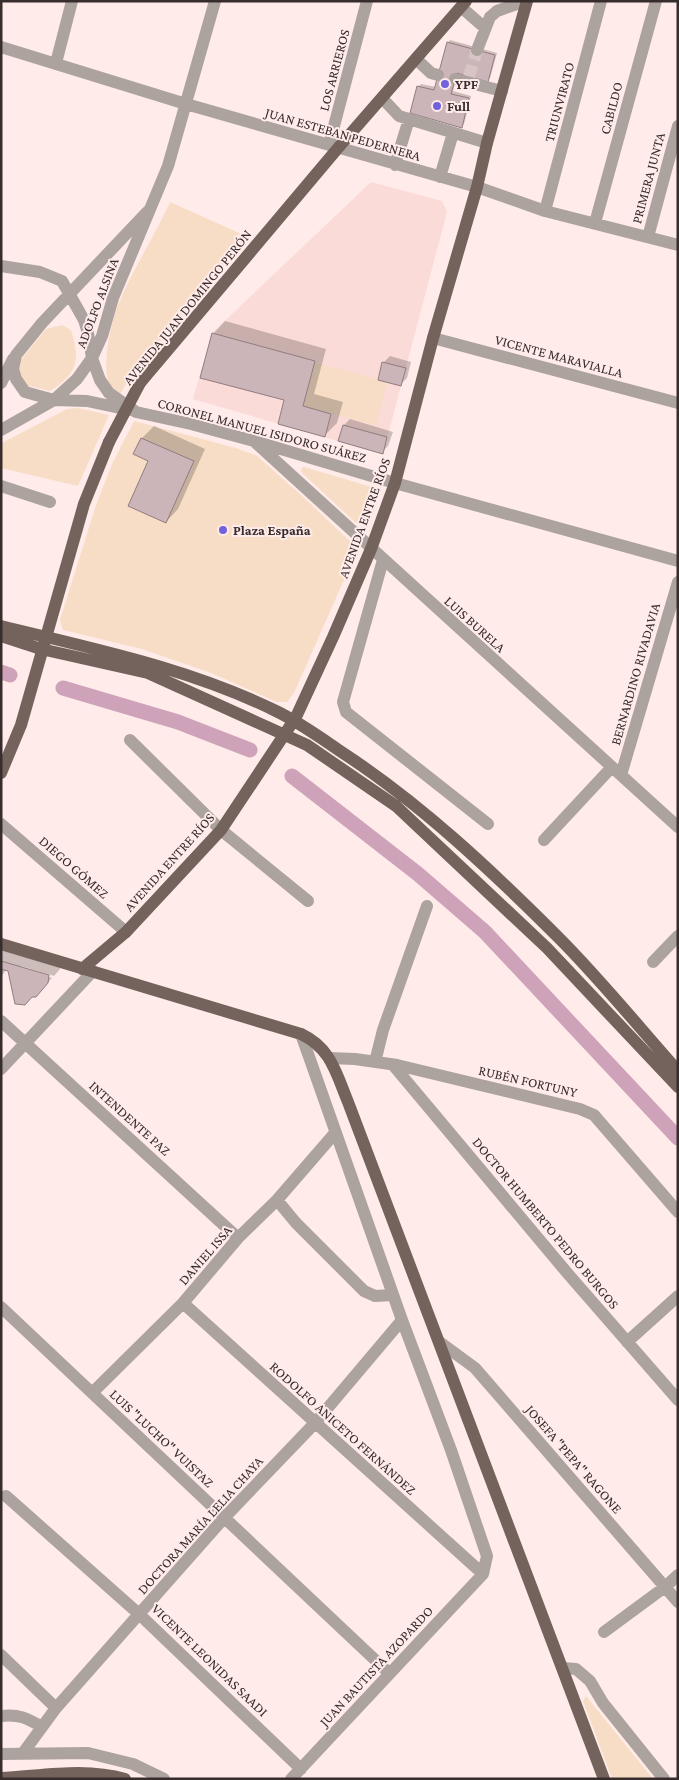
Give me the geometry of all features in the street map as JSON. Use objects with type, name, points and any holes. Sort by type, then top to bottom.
[{"type":"main road","name":"AVENIDA ENTRE RÍOS","points":[[87,970],[126,932],[221,830],[293,721],[333,637],[371,549],[395,483],[526,1]]},
{"type":"main road","name":"AVENIDA JUAN DOMINGO PERÓN","points":[[1,773],[20,725],[84,504],[109,442],[140,383],[334,147],[382,98],[464,4]]},
{"type":"main road","points":[[1,626],[43,643],[148,673],[307,745],[396,806],[547,948],[678,1087]]},
{"type":"main road","points":[[1,636],[125,656],[205,681],[277,711],[358,762],[405,797],[483,865],[559,938],[678,1070]]},
{"type":"main road","points":[[1,944],[301,1034],[313,1039],[323,1048],[348,1102],[441,1343],[604,1779]]},
{"type":"main road","points":[[1,1778],[90,1773],[110,1774],[124,1779]]},
{"type":"street","points":[[56,64],[72,1]]},
{"type":"street","name":"ADOLFO ALSINA","points":[[1,430],[54,400],[77,379],[92,358],[102,336],[113,298],[153,206],[168,166],[215,1]]},
{"type":"street","name":"LOS ARRIEROS","points":[[334,147],[367,1]]},
{"type":"street","points":[[477,50],[490,17],[497,11],[526,1]]},
{"type":"street","name":"TRIUNVIRATO","points":[[545,211],[601,1]]},
{"type":"street","name":"CABILDO","points":[[595,224],[656,1]]},
{"type":"street","points":[[464,4],[485,28]]},
{"type":"street","name":"JUAN ESTEBAN PEDERNERA","points":[[1,47],[186,104],[477,187],[545,211],[678,245]]},
{"type":"street","points":[[416,59],[431,73],[438,75]]},
{"type":"street","points":[[464,79],[502,91]]},
{"type":"street","points":[[382,98],[400,116],[487,143]]},
{"type":"street","points":[[396,165],[409,119]]},
{"type":"street","name":"PRIMERA JUNTA","points":[[648,237],[678,126]]},
{"type":"street","points":[[440,176],[452,132]]},
{"type":"street","name":"ADOLFO ALSINA","points":[[1,383],[16,355],[42,323],[153,206]]},
{"type":"street","name":"CORONEL MANUEL ISIDORO SUÁREZ","points":[[1,266],[40,272],[62,281],[70,293],[88,333],[92,358],[100,380],[109,393],[136,412],[254,441],[395,483],[678,561]]},
{"type":"street","name":"VICENTE MARAVIALLA","points":[[433,338],[678,403]]},
{"type":"street","points":[[16,355],[13,369],[16,380],[25,392],[54,400],[87,401],[136,412]]},
{"type":"street","name":"LUIS BURELA","points":[[254,441],[678,828]]},
{"type":"street","points":[[1,486],[50,502]]},
{"type":"street","points":[[383,560],[343,702],[346,712],[488,824]]},
{"type":"street","name":"BERNARDINO RIVADAVIA","points":[[544,840],[616,772],[678,582]]},
{"type":"street","points":[[130,740],[221,830],[308,902]]},
{"type":"street","name":"DIEGO GÓMEZ","points":[[1,824],[126,932]]},
{"type":"street","points":[[375,1062],[383,1030],[427,906]]},
{"type":"street","points":[[653,962],[678,936]]},
{"type":"street","points":[[1,1069],[87,970]]},
{"type":"street","name":"INTENDENTE PAZ","points":[[1,1021],[238,1238]]},
{"type":"street","points":[[301,1034],[402,1320],[451,1450],[487,1556],[483,1574]]},
{"type":"street","name":"RUBÉN FORTUNY","points":[[329,1058],[393,1065],[580,1109],[594,1115],[678,1212]]},
{"type":"street","name":"DOCTOR HUMBERTO PEDRO BURGOS","points":[[393,1065],[678,1400]]},
{"type":"street","name":"DANIEL ISSA","points":[[92,1393],[183,1303],[238,1238],[278,1200],[336,1133]]},
{"type":"street","points":[[278,1200],[296,1223],[364,1291],[375,1296],[394,1295]]},
{"type":"street","points":[[627,1342],[678,1296]]},
{"type":"street","name":"RODOLFO ANICETO FERNÁNDEZ","points":[[183,1303],[483,1574]]},
{"type":"street","name":"LUIS \"LUCHO\" VUISTAZ","points":[[1,1307],[389,1673]]},
{"type":"street","name":"DOCTORA MARÍA LELIA CHAYA","points":[[23,1753],[56,1708],[224,1518],[314,1423],[402,1320]]},
{"type":"street","name":"JOSEFA \"PEPA\" RAGONE","points":[[441,1343],[475,1368],[678,1602]]},
{"type":"street","name":"VICENTE LEONIDAS SAADI","points":[[6,1496],[139,1614],[302,1769]]},
{"type":"street","name":"JUAN BAUTISTA AZOPARDO","points":[[291,1779],[483,1574]]},
{"type":"street","points":[[604,1632],[665,1587],[678,1575]]},
{"type":"street","points":[[1,1655],[56,1708]]},
{"type":"street","points":[[563,1668],[576,1669],[590,1681],[603,1703],[664,1779]]},
{"type":"street","points":[[1,1716],[26,1717],[42,1727]]},
{"type":"street","points":[[1,1754],[88,1752],[133,1764],[164,1779]]},
{"type":"shaded area","points":[[371,182],[442,201],[447,212],[383,454],[193,399],[212,333]]},
{"type":"shaded area","points":[[170,202],[248,237],[131,376],[120,394],[111,387],[106,370],[112,322],[124,292]]},
{"type":"shaded area","points":[[62,325],[71,330],[76,350],[76,358],[71,372],[66,379],[50,391],[26,385],[18,371],[20,361],[46,329]]},
{"type":"shaded area","points":[[314,362],[387,382],[376,425],[303,406]]},
{"type":"shaded area","points":[[78,408],[109,415],[78,486],[1,468],[2,443],[67,409]]},
{"type":"shaded area","points":[[134,421],[236,448],[257,456],[355,546],[355,555],[294,693],[287,702],[277,702],[211,673],[142,649],[63,630],[60,620],[96,505],[113,462]]},
{"type":"shaded area","points":[[304,467],[375,488],[378,497],[377,502],[374,512],[368,521],[365,524],[356,523],[301,472]]},
{"type":"shaded area","points":[[586,1696],[653,1779],[612,1779],[583,1701]]},
{"type":"building","name":"YPF","points":[[447,42],[495,55],[488,82],[457,73],[451,94],[469,98],[462,128],[410,113],[417,86],[434,90]]},
{"type":"building","points":[[212,333],[315,361],[303,406],[331,414],[325,437],[278,424],[284,400],[200,378]]},
{"type":"building","points":[[382,362],[406,368],[401,386],[378,380]]},
{"type":"building","points":[[343,425],[387,437],[383,454],[338,441]]},
{"type":"building","points":[[141,438],[194,461],[166,523],[128,506],[148,461],[133,454]]},
{"type":"building","points":[[1,961],[49,975],[48,983],[36,997],[32,997],[25,1005],[15,1004],[8,971],[1,969]]},
{"type":"waterway","points":[[1,672],[10,675]]},
{"type":"waterway","points":[[63,688],[178,722],[250,750]]},
{"type":"waterway","points":[[292,776],[418,874],[485,932],[678,1138]]},
{"type":"tunnel","points":[[469,77],[477,50]]},
{"type":"place","name":"YPF","points":[[445,84]]},
{"type":"place","name":"Full","points":[[437,106]]},
{"type":"place","name":"Plaza España","points":[[223,530]]}]
